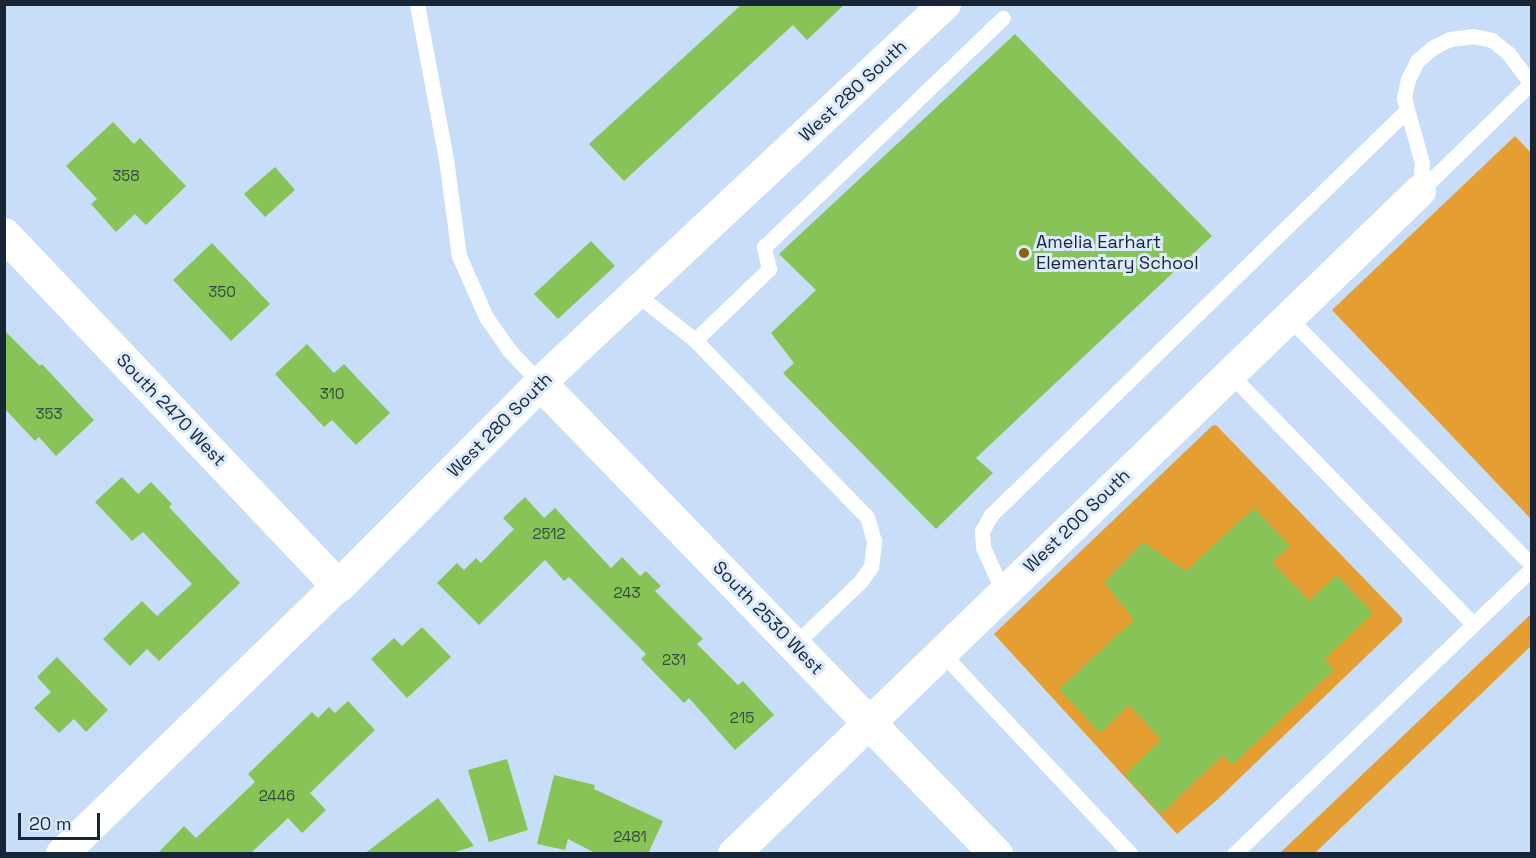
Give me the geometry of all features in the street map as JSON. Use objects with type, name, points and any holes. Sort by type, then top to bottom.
[{"type":"street","name":"West 280 South","points":[[62,854],[338,586],[540,384],[945,4]]},
{"type":"street","name":"West 200 South","points":[[734,854],[940,652],[1420,191]]},
{"type":"street","name":"South 2470 West","points":[[4,234],[338,586]]},
{"type":"street","name":"South 2530 West","points":[[540,384],[996,854]]},
{"type":"lane","points":[[417,4],[446,159],[459,256],[486,317],[508,349],[540,384]]},
{"type":"lane","points":[[695,340],[769,269],[764,247],[1003,18]]},
{"type":"lane","points":[[1473,36],[1492,40],[1508,53],[1531,84],[1420,191],[1422,163],[1404,98],[1408,79],[1417,61],[1432,48],[1450,39],[1473,36]]},
{"type":"lane","points":[[1004,592],[982,548],[982,531],[991,515],[1406,111]]},
{"type":"lane","points":[[636,294],[695,340],[867,518],[874,541],[871,567],[860,582],[794,645]]},
{"type":"lane","points":[[1233,854],[1532,567],[1289,318]]},
{"type":"lane","points":[[1230,374],[1473,624]]},
{"type":"lane","points":[[940,652],[1131,854]]},
{"type":"shaded area","points":[[1515,136],[1532,154],[1531,519],[1332,310]]},
{"type":"shaded area","points":[[1216,425],[1402,618],[1402,622],[1217,800],[1177,834],[994,634],[1212,426]]},
{"type":"shaded area","points":[[1531,614],[1531,646],[1315,853],[1280,853]]},
{"type":"building","points":[[742,4],[845,4],[807,40],[793,25],[624,181],[589,144]]},
{"type":"building","name":"Amelia Earhart Elementary School","points":[[1015,34],[1212,236],[976,458],[993,473],[936,529],[783,373],[794,363],[771,333],[816,290],[779,254]]},
{"type":"building","points":[[113,122],[134,144],[140,138],[186,186],[146,225],[135,214],[116,232],[91,204],[97,199],[66,166]]},
{"type":"building","points":[[275,167],[295,190],[265,217],[244,194]]},
{"type":"building","points":[[591,241],[615,266],[558,319],[534,294]]},
{"type":"building","points":[[212,243],[270,304],[231,341],[173,280]]},
{"type":"building","points":[[4,330],[40,366],[42,364],[94,420],[56,456],[39,437],[35,441],[4,408]]},
{"type":"building","points":[[307,344],[334,373],[344,364],[390,413],[356,445],[332,420],[324,427],[275,374]]},
{"type":"building","points":[[122,477],[138,494],[151,482],[172,504],[169,507],[240,583],[159,661],[147,649],[130,666],[103,639],[142,601],[157,616],[192,584],[143,532],[132,541],[95,502]]},
{"type":"building","points":[[525,497],[544,518],[555,508],[611,568],[622,557],[640,576],[646,571],[661,586],[655,591],[703,639],[697,644],[738,685],[743,681],[774,715],[735,750],[689,698],[684,703],[641,659],[646,654],[569,577],[564,581],[545,560],[479,625],[437,583],[457,563],[464,570],[476,558],[481,563],[514,529],[503,518]]},
{"type":"building","points":[[1254,508],[1290,546],[1272,562],[1309,601],[1337,575],[1373,613],[1324,660],[1334,670],[1232,765],[1223,755],[1161,814],[1125,775],[1161,740],[1129,705],[1100,733],[1059,689],[1134,620],[1104,582],[1143,542],[1186,571]]},
{"type":"building","points":[[422,627],[451,657],[407,698],[371,659],[394,638],[402,646]]},
{"type":"building","points":[[57,657],[108,710],[86,732],[74,719],[59,733],[34,708],[51,692],[37,677]]},
{"type":"building","points":[[348,701],[375,730],[310,793],[326,810],[302,833],[288,818],[250,854],[157,854],[184,826],[196,838],[255,782],[248,774],[312,712],[318,718],[329,707],[335,713]]},
{"type":"building","points":[[507,759],[528,830],[489,842],[468,770]]},
{"type":"building","points":[[554,775],[595,785],[594,789],[663,821],[648,854],[597,854],[568,839],[565,850],[537,844]]},
{"type":"building","points":[[438,798],[474,846],[449,854],[364,854]]},
{"type":"place","name":"Amelia Earhart Elementary School","points":[[1024,253]]}]
